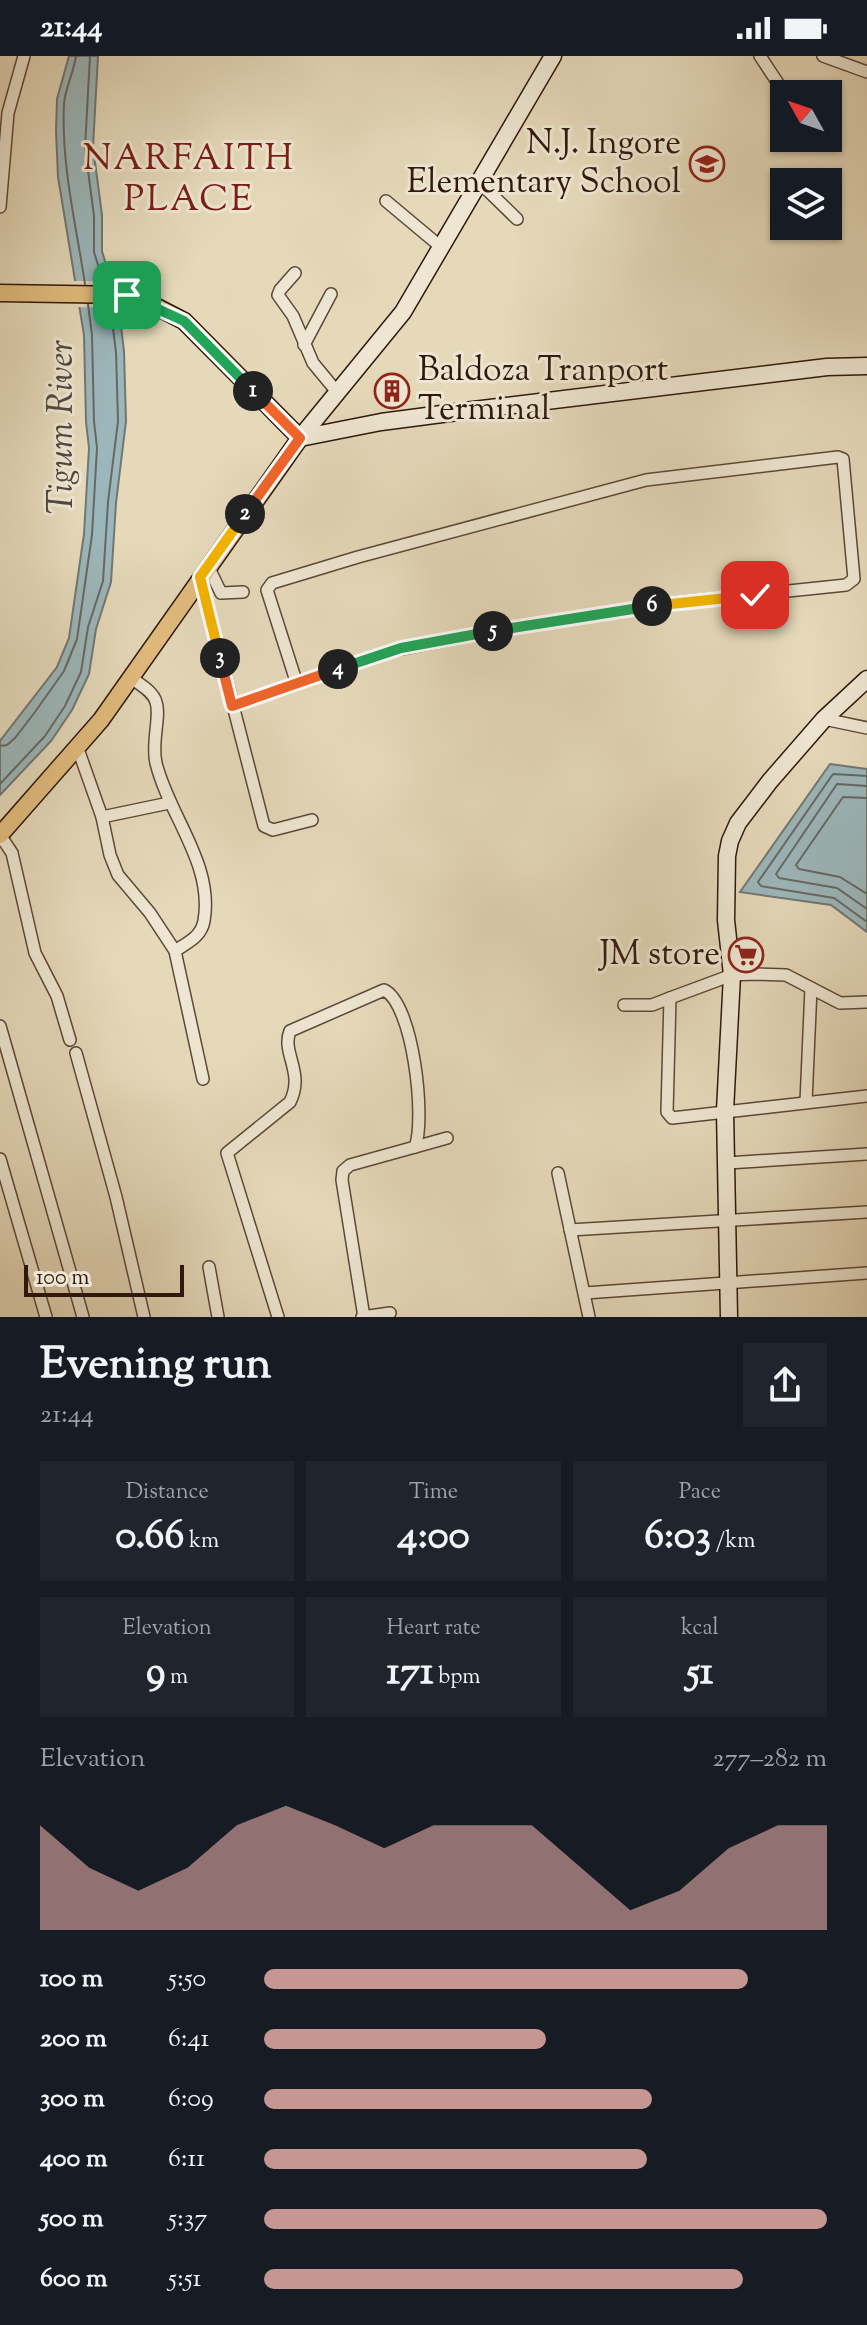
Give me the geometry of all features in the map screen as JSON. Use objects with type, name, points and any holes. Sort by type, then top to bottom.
[{"type":"main road","points":[[0,835],[78,749],[300,438],[184,321],[127,295],[2,293]]},
{"type":"street","points":[[0,207],[8,113],[24,56]]},
{"type":"street","points":[[300,438],[392,328],[553,56]]},
{"type":"street","points":[[760,56],[776,80]]},
{"type":"street","points":[[823,56],[867,72]]},
{"type":"street","points":[[479,182],[517,219]]},
{"type":"street","points":[[386,201],[441,247]]},
{"type":"street","points":[[295,273],[278,295],[293,316],[313,363],[337,392]]},
{"type":"street","points":[[304,345],[331,294]]},
{"type":"street","points":[[300,438],[381,422],[465,411],[827,367],[867,366]]},
{"type":"street","points":[[326,406],[338,432]]},
{"type":"street","points":[[232,706],[297,684],[392,651],[663,604],[846,585],[854,579],[843,459],[838,457],[646,480],[272,583],[267,590],[297,684]]},
{"type":"street","points":[[204,571],[221,593],[243,592]]},
{"type":"street","points":[[204,571],[232,706],[264,826],[273,830],[312,820]]},
{"type":"street","points":[[130,677],[152,694],[157,704],[153,734],[155,757],[169,803],[198,863],[204,894],[202,931],[175,951]]},
{"type":"street","points":[[729,1317],[725,1111],[732,975],[726,920],[730,841],[738,823],[770,781],[824,719],[867,679]]},
{"type":"street","points":[[824,719],[867,728]]},
{"type":"street","points":[[78,749],[118,875],[150,913],[175,951],[203,1079]]},
{"type":"street","points":[[102,817],[169,803]]},
{"type":"street","points":[[0,835],[12,853],[35,953],[57,996],[70,1040]]},
{"type":"street","points":[[624,1005],[652,1005],[732,975],[786,975],[842,1003],[867,1002]]},
{"type":"street","points":[[806,1102],[811,988]]},
{"type":"street","points":[[278,1317],[227,1153],[290,1102],[296,1091],[296,1070],[287,1041],[290,1031],[370,994],[384,990],[397,999],[414,1058],[420,1133],[415,1147]]},
{"type":"street","points":[[670,998],[669,1115],[672,1118],[867,1096]]},
{"type":"street","points":[[0,1026],[83,1317]]},
{"type":"street","points":[[76,1053],[116,1197],[144,1317]]},
{"type":"street","points":[[390,1313],[363,1317],[343,1171],[350,1165],[447,1138]]},
{"type":"street","points":[[727,1163],[867,1154]]},
{"type":"street","points":[[0,1159],[46,1317]]},
{"type":"street","points":[[558,1173],[589,1317]]},
{"type":"street","points":[[570,1230],[867,1212]]},
{"type":"street","points":[[209,1267],[218,1317]]},
{"type":"street","points":[[585,1293],[867,1273]]},
{"type":"water","points":[[69,56],[98,56],[93,147],[102,215],[102,251],[109,275],[115,277],[124,351],[126,421],[111,582],[96,629],[89,674],[72,710],[51,741],[0,795],[0,741],[57,667],[69,638],[84,534],[89,448],[84,335],[58,177],[56,131],[57,99]]},
{"type":"water","points":[[830,764],[867,769],[867,932],[831,905],[740,892]]},
{"type":"pier","points":[[72,281],[120,281],[122,308],[76,307]]},
{"type":"place","name":"N.J. Ingore Elementary School","points":[[707,164]]},
{"type":"place","name":"Baldoza Tranport Terminal","points":[[392,391]]},
{"type":"place","name":"JM store","points":[[746,955]]},
{"type":"district","name":"NARFAITH PLACE","points":[[189,180]]},
{"type":"route","points":[[127,295],[184,321],[300,438],[200,577],[232,706],[401,648],[663,604],[755,595]]},
{"type":"water label","name":"Tigum River","points":[[63,427]]}]
